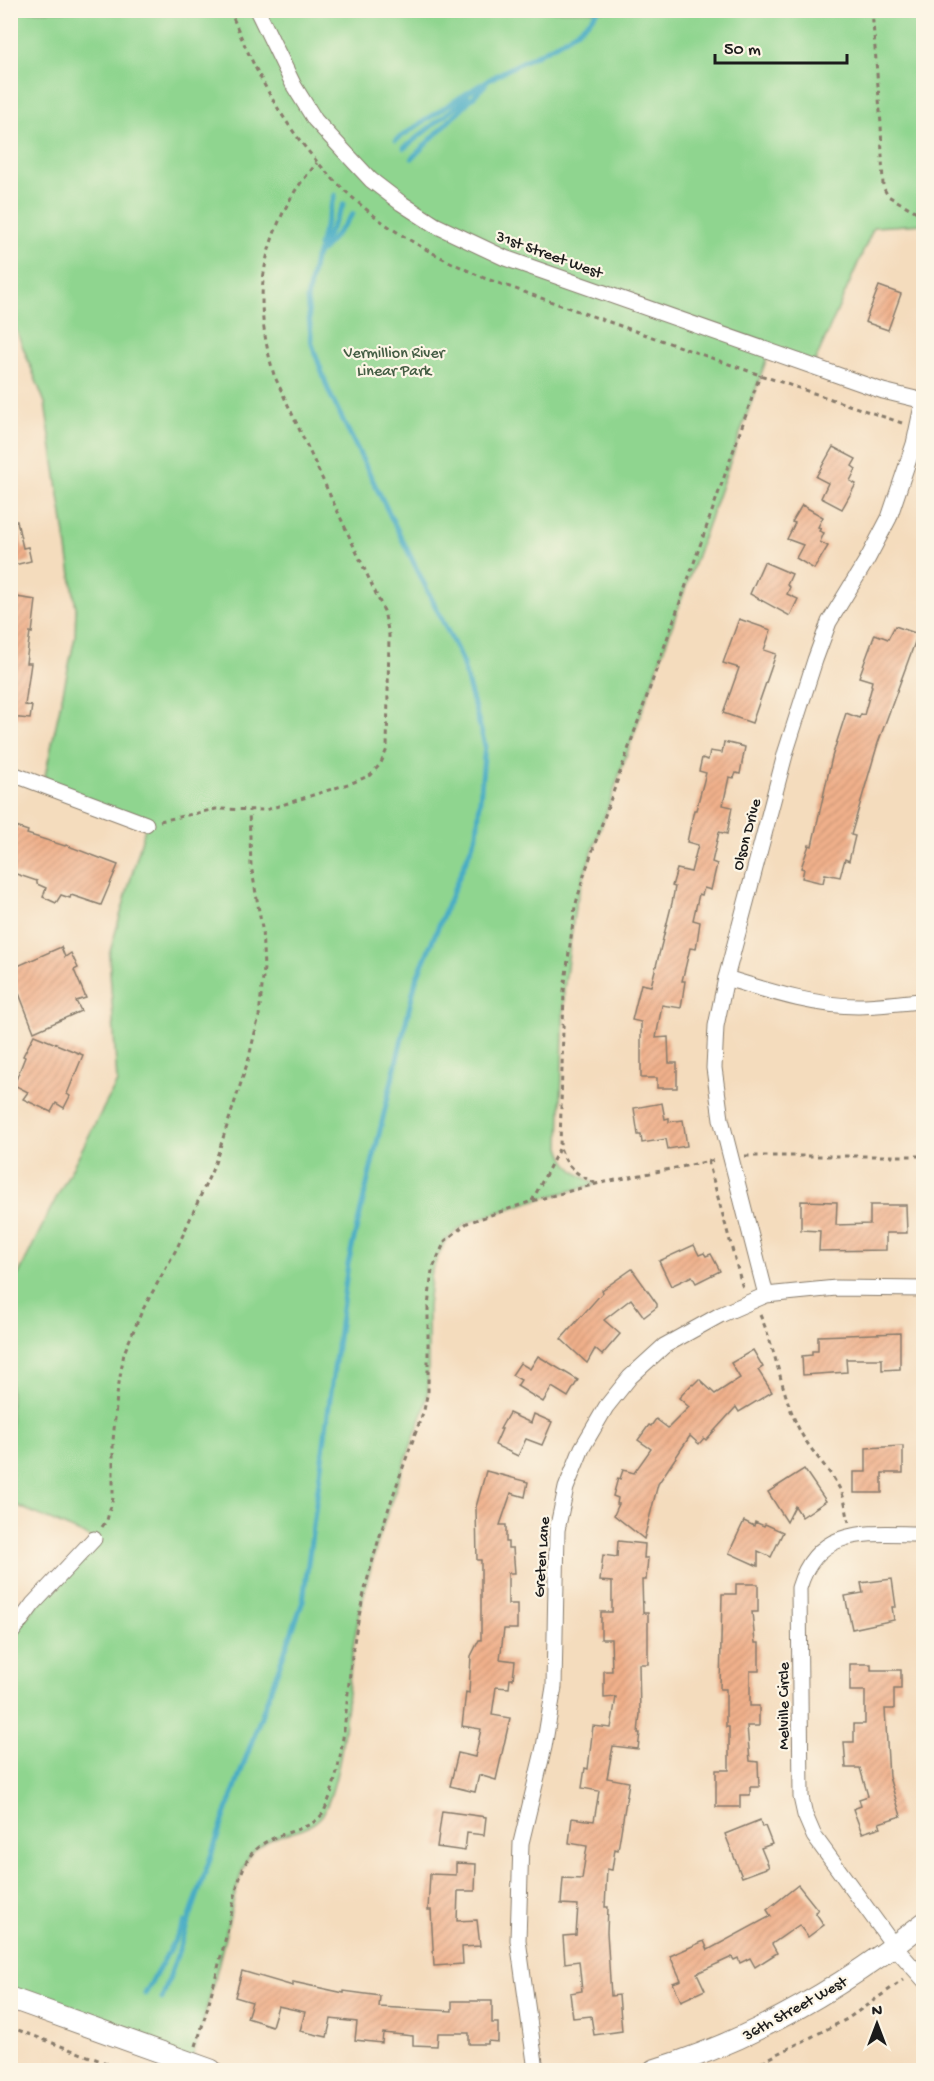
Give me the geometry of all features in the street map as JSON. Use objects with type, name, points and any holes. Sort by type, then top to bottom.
[{"type":"street","name":"31st Street West","points":[[257,10],[294,86],[315,120],[371,180],[435,225],[505,258],[883,391],[923,401]]},
{"type":"street","name":"Olson Drive","points":[[759,1298],[721,1119],[714,1068],[716,1026],[726,978],[786,751],[815,660],[829,622],[868,558],[888,518],[914,444],[923,401]]},
{"type":"street","points":[[10,773],[146,824]]},
{"type":"street","points":[[726,978],[805,1001],[835,1005],[858,1006],[924,1001]]},
{"type":"street","name":"Greten Lane","points":[[536,2070],[518,1940],[521,1843],[544,1747],[554,1687],[557,1530],[566,1488],[582,1448],[606,1407],[630,1377],[664,1346],[720,1315],[759,1298],[836,1288],[924,1289]]},
{"type":"street","name":"Melville Circle","points":[[919,1975],[894,1946],[814,1836],[805,1815],[801,1797],[799,1588],[804,1572],[824,1548],[852,1535],[924,1534]]},
{"type":"street","points":[[11,1631],[94,1539]]},
{"type":"street","name":"36th Street West","points":[[654,2070],[682,2062],[756,2031],[826,1992],[924,1923]]},
{"type":"street","points":[[10,1998],[211,2070]]},
{"type":"path","points":[[872,10],[881,124],[883,188],[888,196],[924,216]]},
{"type":"path","points":[[146,824],[216,809],[266,810],[371,775],[381,763],[387,749],[389,636],[384,611],[274,375],[266,345],[261,308],[263,274],[275,231],[293,194],[317,163]]},
{"type":"path","points":[[532,1202],[560,1148],[564,990],[575,907],[589,861],[760,375]]},
{"type":"path","points":[[94,1539],[107,1520],[113,1498],[113,1441],[124,1353],[142,1311],[177,1248],[214,1166],[248,1061],[259,1016],[264,968],[262,928],[251,865],[249,810]]},
{"type":"path","points":[[560,1148],[569,1167],[576,1174],[596,1184]]},
{"type":"path","points":[[191,2064],[211,1999],[236,1894],[248,1859],[260,1844],[274,1836],[319,1821],[325,1810],[337,1769],[356,1631],[379,1537],[424,1410],[428,1390],[428,1307],[432,1270],[445,1241],[467,1223],[532,1202],[596,1184],[730,1156],[924,1156]]},
{"type":"path","points":[[708,1161],[742,1286],[759,1298],[767,1331],[798,1428],[844,1498],[852,1535]]},
{"type":"path","points":[[746,2070],[847,2019],[919,1975]]},
{"type":"path","points":[[10,2027],[125,2070]]},
{"type":"green space","name":"Vermillion River Linear Park","points":[[11,11],[923,11],[923,224],[874,227],[813,366],[769,352],[585,872],[575,907],[564,990],[560,1147],[569,1166],[596,1184],[532,1201],[467,1223],[445,1241],[432,1270],[428,1307],[428,1391],[424,1410],[385,1519],[362,1603],[352,1652],[342,1745],[332,1790],[319,1819],[311,1825],[266,1842],[248,1859],[237,1888],[191,2064],[11,1998],[11,1635],[94,1539],[11,1503],[10,1292],[117,1082],[109,955],[146,825],[43,785],[75,637],[76,608],[45,403],[11,317]]},
{"type":"building","points":[[879,286],[901,294],[888,330],[865,322]]},
{"type":"building","points":[[833,447],[856,459],[852,466],[856,469],[850,481],[856,484],[842,509],[821,498],[828,483],[816,477]]},
{"type":"building","points":[[802,505],[823,517],[818,527],[821,528],[819,531],[824,533],[820,542],[828,546],[814,569],[796,558],[803,545],[787,539],[795,523],[792,522]]},
{"type":"building","points":[[10,521],[17,521],[23,548],[28,547],[31,561],[10,566]]},
{"type":"building","points":[[764,562],[792,574],[787,585],[790,587],[787,594],[798,599],[790,616],[750,594]]},
{"type":"building","points":[[10,596],[36,600],[26,663],[31,663],[25,705],[32,706],[30,719],[10,717]]},
{"type":"building","points":[[739,619],[771,630],[764,650],[776,654],[752,723],[723,713],[739,668],[723,663]]},
{"type":"building","points":[[895,626],[918,634],[878,743],[851,835],[855,836],[849,861],[845,859],[840,877],[825,874],[823,883],[802,878],[804,869],[801,868],[809,845],[812,846],[832,757],[846,713],[859,718],[861,714],[864,715],[872,681],[859,677],[875,634],[888,639]]},
{"type":"building","points":[[724,742],[745,747],[740,774],[736,773],[734,778],[729,777],[723,805],[732,807],[727,834],[719,832],[712,862],[717,864],[711,890],[704,888],[702,895],[699,894],[693,920],[700,922],[696,949],[690,948],[682,981],[685,981],[681,1008],[662,1005],[656,1038],[668,1037],[669,1063],[677,1063],[677,1088],[657,1088],[657,1078],[641,1078],[641,1022],[632,1020],[641,984],[651,986],[672,903],[675,887],[672,886],[677,869],[691,872],[698,845],[687,842],[706,773],[699,771],[702,758],[708,760],[710,751],[722,753]]},
{"type":"building","points":[[10,825],[28,831],[27,834],[66,845],[118,865],[101,905],[71,895],[70,898],[61,895],[56,903],[43,897],[46,888],[37,884],[37,881],[10,872]]},
{"type":"building","points":[[61,947],[65,957],[71,953],[78,968],[74,970],[86,998],[76,1001],[81,1011],[34,1032],[13,978],[17,976],[13,968]]},
{"type":"building","points":[[34,1035],[83,1055],[67,1094],[70,1096],[64,1108],[56,1103],[51,1112],[23,1099],[28,1092],[14,1085],[25,1057],[23,1056]]},
{"type":"building","points":[[662,1103],[665,1119],[669,1118],[669,1122],[683,1120],[687,1146],[668,1149],[666,1139],[642,1143],[641,1135],[638,1135],[634,1108]]},
{"type":"building","points":[[801,1201],[837,1202],[836,1225],[870,1224],[870,1205],[906,1205],[907,1233],[886,1233],[886,1250],[819,1251],[820,1231],[801,1230]]},
{"type":"building","points":[[694,1245],[699,1255],[711,1254],[720,1271],[696,1283],[692,1276],[671,1286],[659,1261]]},
{"type":"building","points":[[632,1269],[657,1307],[644,1317],[631,1299],[604,1320],[620,1334],[602,1355],[595,1349],[587,1363],[561,1339],[603,1292],[602,1290]]},
{"type":"building","points":[[900,1333],[900,1369],[882,1370],[882,1359],[846,1359],[847,1372],[803,1375],[802,1356],[812,1355],[812,1351],[818,1351],[818,1336]]},
{"type":"building","points":[[753,1350],[763,1367],[758,1370],[772,1392],[739,1412],[736,1407],[706,1440],[704,1438],[699,1444],[690,1436],[658,1484],[644,1539],[614,1515],[619,1504],[617,1504],[618,1498],[613,1496],[618,1478],[620,1479],[623,1470],[634,1473],[651,1449],[638,1440],[656,1419],[668,1428],[689,1407],[679,1398],[699,1379],[715,1394],[740,1378],[731,1363]]},
{"type":"building","points":[[538,1356],[578,1380],[568,1397],[552,1387],[543,1402],[517,1386],[521,1380],[512,1375],[520,1363],[530,1369]]},
{"type":"building","points":[[509,1413],[531,1423],[534,1414],[552,1422],[542,1445],[526,1439],[518,1456],[495,1445],[502,1429],[500,1429]]},
{"type":"building","points":[[903,1446],[903,1473],[882,1473],[882,1493],[854,1493],[854,1472],[866,1472],[866,1448]]},
{"type":"building","points":[[804,1469],[826,1501],[802,1517],[795,1506],[787,1522],[768,1492]]},
{"type":"building","points":[[486,1471],[528,1482],[525,1497],[511,1493],[500,1525],[506,1525],[506,1542],[508,1542],[508,1548],[513,1548],[515,1573],[508,1573],[508,1604],[517,1604],[517,1629],[504,1629],[500,1659],[515,1661],[513,1679],[510,1679],[509,1688],[496,1687],[492,1715],[510,1718],[496,1780],[479,1775],[475,1792],[450,1786],[458,1753],[475,1757],[481,1729],[462,1726],[466,1692],[469,1693],[471,1656],[481,1640],[481,1560],[477,1560],[476,1507]]},
{"type":"building","points":[[744,1521],[754,1526],[755,1522],[764,1526],[765,1524],[783,1532],[771,1557],[758,1551],[758,1566],[729,1553]]},
{"type":"building","points":[[618,1541],[645,1544],[644,1558],[648,1558],[646,1580],[642,1580],[643,1613],[648,1613],[648,1664],[639,1664],[638,1733],[640,1733],[638,1749],[613,1746],[607,1778],[629,1782],[618,1850],[615,1849],[612,1870],[607,1869],[605,1907],[608,1907],[607,1932],[611,1996],[619,1995],[622,2031],[594,2035],[591,2016],[573,2018],[570,1993],[582,1991],[579,1961],[565,1963],[563,1936],[576,1935],[578,1905],[561,1904],[563,1878],[582,1879],[587,1846],[569,1843],[572,1818],[594,1821],[599,1791],[582,1788],[585,1768],[588,1769],[593,1726],[611,1728],[616,1697],[604,1698],[604,1671],[612,1671],[611,1639],[601,1639],[601,1612],[612,1612],[612,1582],[600,1581],[603,1555],[617,1557]]},
{"type":"building","points":[[892,1579],[896,1607],[892,1607],[894,1620],[852,1629],[845,1596],[863,1593],[861,1583]]},
{"type":"building","points":[[736,1584],[758,1584],[758,1612],[752,1612],[755,1643],[759,1643],[759,1671],[750,1671],[750,1706],[759,1706],[759,1726],[747,1726],[750,1761],[758,1762],[759,1787],[750,1787],[750,1795],[740,1795],[740,1807],[716,1807],[716,1770],[729,1770],[726,1689],[720,1689],[722,1594],[736,1594]]},
{"type":"building","points":[[850,1664],[871,1664],[871,1670],[901,1670],[901,1689],[894,1689],[894,1709],[885,1709],[889,1777],[901,1816],[879,1823],[881,1827],[862,1833],[853,1809],[861,1806],[859,1799],[868,1796],[860,1768],[846,1768],[844,1742],[854,1742],[854,1724],[865,1724],[865,1691],[850,1691]]},
{"type":"building","points":[[442,1811],[486,1817],[484,1835],[467,1833],[465,1851],[437,1847]]},
{"type":"building","points":[[760,1820],[772,1844],[761,1848],[769,1867],[742,1877],[725,1834]]},
{"type":"building","points":[[456,1863],[476,1864],[475,1891],[458,1891],[457,1921],[477,1920],[480,1946],[462,1947],[463,1964],[434,1966],[431,1910],[428,1910],[430,1874],[456,1875]]},
{"type":"building","points":[[798,1885],[818,1910],[815,1912],[824,1925],[808,1937],[799,1925],[772,1944],[777,1953],[755,1967],[750,1958],[740,1963],[738,1958],[734,1960],[732,1957],[697,1973],[705,1990],[681,2001],[673,1983],[681,1980],[670,1956],[704,1941],[708,1950],[771,1916],[767,1910]]},
{"type":"building","points":[[242,1971],[293,1986],[293,1982],[344,1993],[344,1991],[380,1996],[379,2007],[452,2011],[452,2001],[492,2001],[492,2023],[498,2023],[498,2042],[469,2044],[469,2033],[438,2033],[437,2046],[413,2045],[413,2036],[383,2033],[382,2043],[355,2040],[357,2022],[331,2019],[327,2037],[300,2031],[305,2012],[278,2006],[272,2026],[247,2018],[252,2002],[235,1997]]},
{"type":"waterway","points":[[396,140],[481,84],[563,40],[599,10]]},
{"type":"waterway","points":[[412,158],[485,85]]},
{"type":"waterway","points":[[404,148],[468,97]]},
{"type":"waterway","points":[[319,246],[335,195]]},
{"type":"waterway","points":[[162,1999],[223,1821],[303,1601],[348,1264],[416,980],[477,834],[485,745],[461,658],[329,392],[312,344],[307,299],[315,259],[344,204]]},
{"type":"waterway","points":[[322,251],[353,214]]},
{"type":"waterway","points":[[145,1994],[185,1922]]}]
